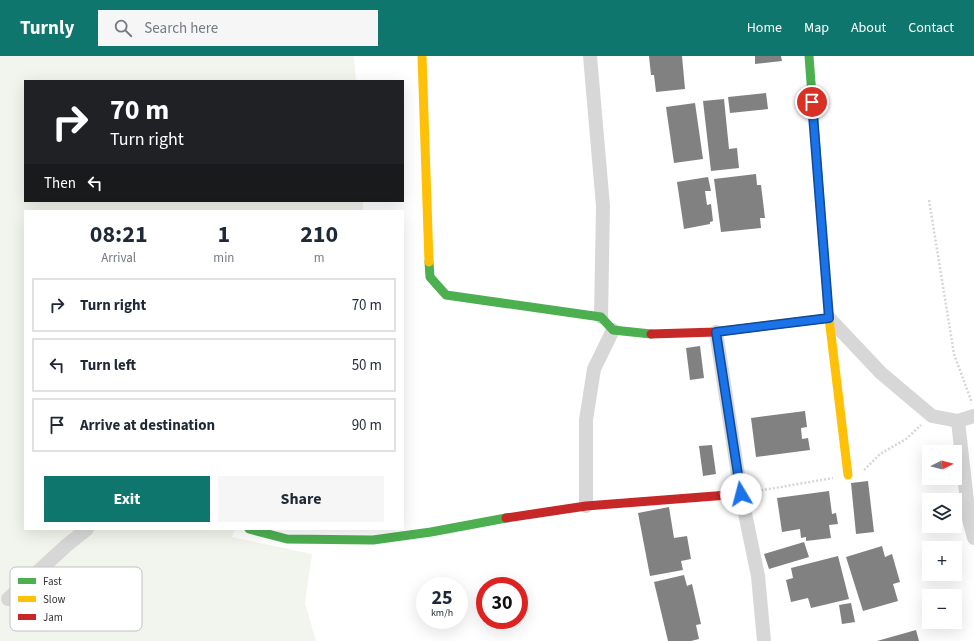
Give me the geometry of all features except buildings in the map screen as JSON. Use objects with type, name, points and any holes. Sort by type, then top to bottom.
[{"type":"street","points":[[422,56],[430,277],[446,295],[601,317],[613,330],[645,334],[716,332],[829,318]]},
{"type":"street","points":[[590,56],[603,206],[601,317]]},
{"type":"street","points":[[809,56],[829,318],[848,475]]},
{"type":"street","points":[[829,318],[881,373],[932,416],[958,421],[974,416]]},
{"type":"street","points":[[586,506],[586,420],[594,369],[613,330]]},
{"type":"street","points":[[716,332],[741,494],[758,576],[764,641]]},
{"type":"street","points":[[958,421],[969,519],[974,538]]},
{"type":"street","points":[[253,530],[287,539],[373,540],[431,532],[499,519],[586,506],[741,494]]},
{"type":"street","points":[[44,567],[86,530]]},
{"type":"path","points":[[929,200],[954,354],[974,407]]},
{"type":"shaded area","points":[[0,56],[354,56],[356,80],[24,80],[24,202],[363,202],[363,210],[24,210],[24,530],[235,530],[232,537],[312,554],[305,603],[316,641],[0,641]]},
{"type":"traffic: fast","points":[[809,56],[821,216]]},
{"type":"traffic: fast","points":[[429,262],[430,277],[446,295],[601,317],[613,330],[651,334]]},
{"type":"traffic: fast","points":[[253,530],[287,539],[373,540],[431,532],[506,518]]},
{"type":"traffic: slow","points":[[422,56],[429,262]]},
{"type":"traffic: slow","points":[[821,216],[829,318],[848,475]]},
{"type":"traffic: jam","points":[[651,334],[716,332],[829,318]]},
{"type":"traffic: jam","points":[[506,518],[586,506],[741,494]]},
{"type":"route","points":[[741,494],[716,332],[829,318],[812,102]]}]
